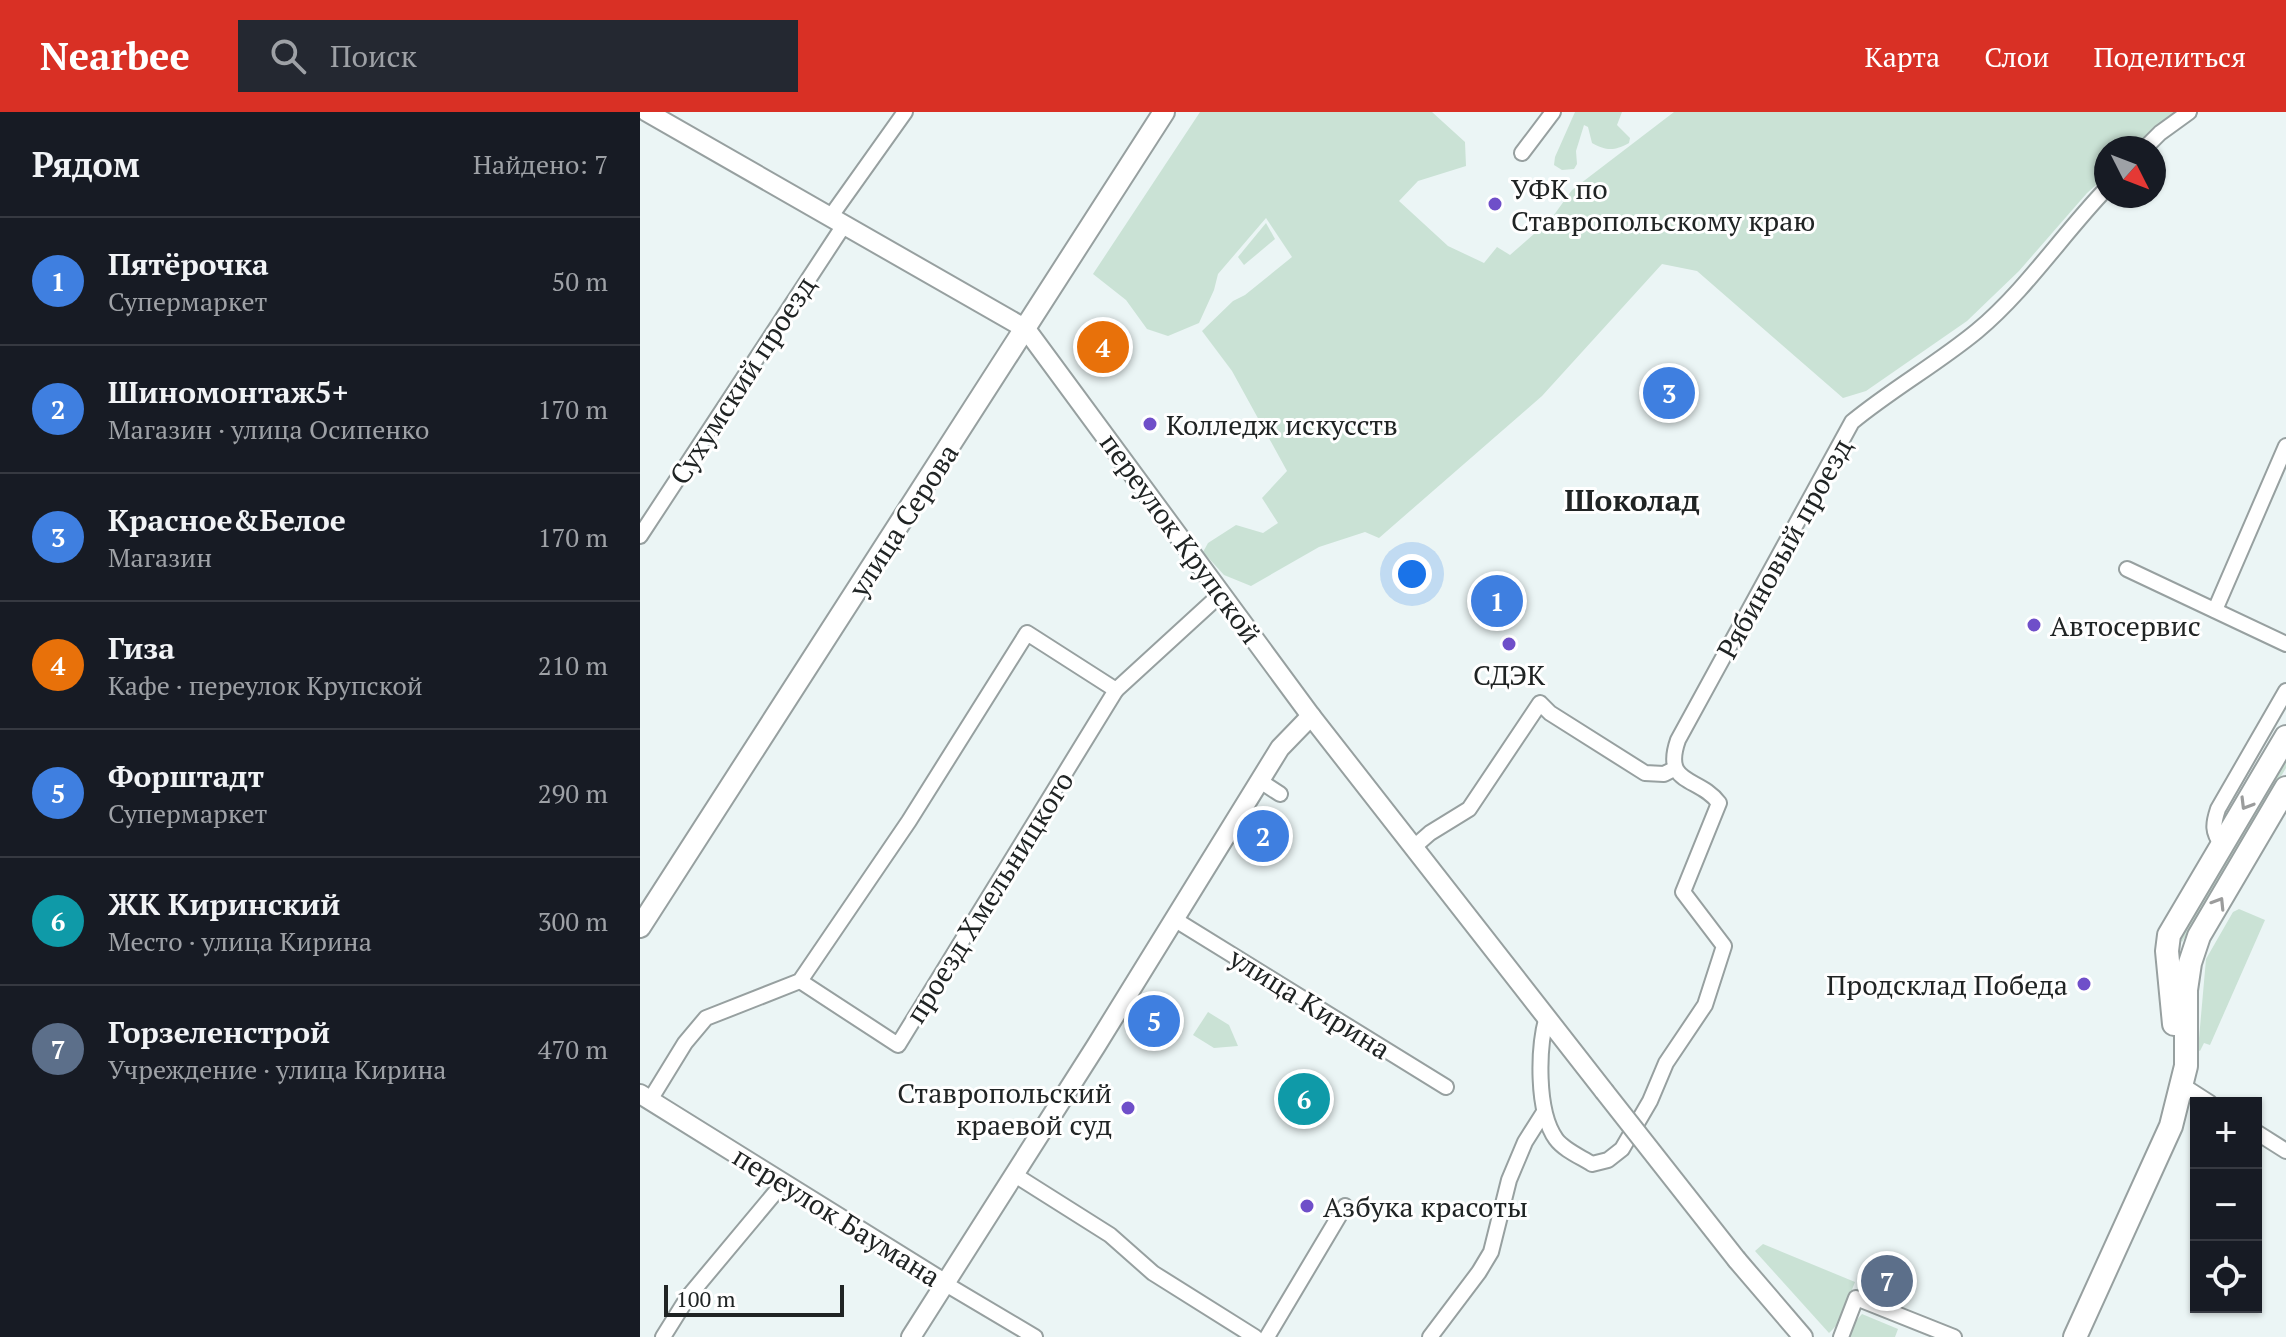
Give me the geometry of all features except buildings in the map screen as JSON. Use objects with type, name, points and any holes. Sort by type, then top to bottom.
[{"type":"main road","name":"улица Серова","points":[[640,927],[1164,112]]},
{"type":"main road","points":[[2182,1085],[2167,951],[2169,935],[2286,737]]},
{"type":"main road","points":[[2075,1337],[2166,1140],[2186,1066],[2186,990],[2190,963],[2199,936],[2286,788]]},
{"type":"main road","points":[[2176,920],[2173,941],[2176,946],[2185,947],[2199,936]]},
{"type":"street","name":"переулок Крупской","points":[[647,112],[1026,329],[1311,716],[1737,1260],[1803,1337]]},
{"type":"street","name":"Сухумский проезд","points":[[640,536],[905,112]]},
{"type":"street","points":[[1522,153],[1553,112]]},
{"type":"street","points":[[2157,136],[2189,112]]},
{"type":"street","name":"Рябиновый проезд","points":[[1674,769],[1673,755],[1678,740],[1852,422],[1978,330],[2094,203]]},
{"type":"street","points":[[2215,610],[2286,446]]},
{"type":"street","points":[[2127,569],[2286,644]]},
{"type":"street","name":"проезд Хмельницкого","points":[[800,981],[898,1045],[1116,690],[1222,593]]},
{"type":"street","points":[[645,1097],[706,1018],[800,981],[909,821],[1027,633],[1116,690]]},
{"type":"street","points":[[2222,845],[2215,836],[2213,825],[2218,809],[2286,691]]},
{"type":"street","points":[[1414,847],[1430,833],[1469,809],[1540,703],[1550,713],[1645,773],[1664,774],[1674,769],[1719,803],[1683,892],[1724,946],[1705,1005],[1666,1063],[1650,1101],[1622,1149],[1608,1160],[1592,1164],[1557,1141],[1544,1112],[1540,1039],[1547,1016]]},
{"type":"street","points":[[911,1337],[1280,748],[1311,716]]},
{"type":"street","points":[[1260,781],[1280,794]]},
{"type":"street","name":"улица Кирина","points":[[1174,919],[1446,1087]]},
{"type":"street","points":[[2182,1085],[2201,1097]]},
{"type":"street","name":"переулок Баумана","points":[[645,1097],[1035,1337]]},
{"type":"street","points":[[1430,1337],[1491,1252],[1509,1180],[1525,1142],[1544,1112]]},
{"type":"street","points":[[2262,1136],[2286,1151]]},
{"type":"street","points":[[1015,1175],[1110,1235],[1153,1273],[1255,1337]]},
{"type":"street","points":[[663,1337],[688,1297],[784,1182]]},
{"type":"street","points":[[1267,1337],[1345,1206]]},
{"type":"street","points":[[1841,1337],[1856,1298],[1954,1337]]},
{"type":"green space","points":[[1200,112],[1432,112],[1465,142],[1466,166],[1418,181],[1399,201],[1448,246],[1484,263],[1497,247],[1510,255],[1551,219],[1572,190],[1674,112],[2175,112],[2149,136],[2094,136],[2094,187],[2019,271],[1967,321],[1866,391],[1843,398],[1697,271],[1662,264],[1542,396],[1379,538],[1365,532],[1319,547],[1251,586],[1224,575],[1203,552],[1208,543],[1236,525],[1263,533],[1278,523],[1262,498],[1287,471],[1232,371],[1202,331],[1233,301],[1292,257],[1266,218],[1218,274],[1199,323],[1168,336],[1147,329],[1126,300],[1093,274]]},
{"type":"green space","points":[[1575,112],[1622,112],[1617,125],[1630,138],[1629,143],[1610,149],[1597,146],[1592,143],[1588,127],[1584,125],[1576,151],[1577,164],[1574,169],[1562,170],[1554,165],[1555,157]]},
{"type":"green space","points":[[1266,223],[1275,239],[1244,265],[1238,257]]},
{"type":"green space","points":[[2286,758],[2286,768],[2182,942],[2180,939]]},
{"type":"green space","points":[[2239,909],[2265,920],[2210,1045],[2204,1043],[2200,1051],[2206,959],[2233,912]]},
{"type":"green space","points":[[1208,1012],[1229,1025],[1238,1046],[1214,1048],[1193,1035]]},
{"type":"green space","points":[[1763,1244],[1855,1282],[1842,1317],[1829,1333],[1755,1251]]},
{"type":"green space","points":[[1862,1314],[1898,1329],[1895,1337],[1848,1337]]},
{"type":"place","name":"УФК по Ставропольскому краю","points":[[1495,204]]},
{"type":"place","name":"Гиза","points":[[1103,347]]},
{"type":"place","name":"Красное&Белое","points":[[1669,393]]},
{"type":"place","name":"Колледж искусств","points":[[1150,424]]},
{"type":"place","name":"Пятёрочка","points":[[1497,601]]},
{"type":"place","name":"Автосервис","points":[[2034,625]]},
{"type":"place","name":"СДЭК","points":[[1509,644]]},
{"type":"place","name":"Шиномонтаж5+","points":[[1263,836]]},
{"type":"place","name":"Продсклад Победа","points":[[2084,984]]},
{"type":"place","name":"Форштадт","points":[[1154,1021]]},
{"type":"place","name":"ЖК Киринский","points":[[1304,1099]]},
{"type":"place","name":"Ставропольский краевой суд","points":[[1128,1108]]},
{"type":"place","name":"Азбука красоты","points":[[1307,1206]]},
{"type":"place","name":"Горзеленстрой","points":[[1887,1281]]},
{"type":"district","name":"Шоколад","points":[[1632,500]]}]
